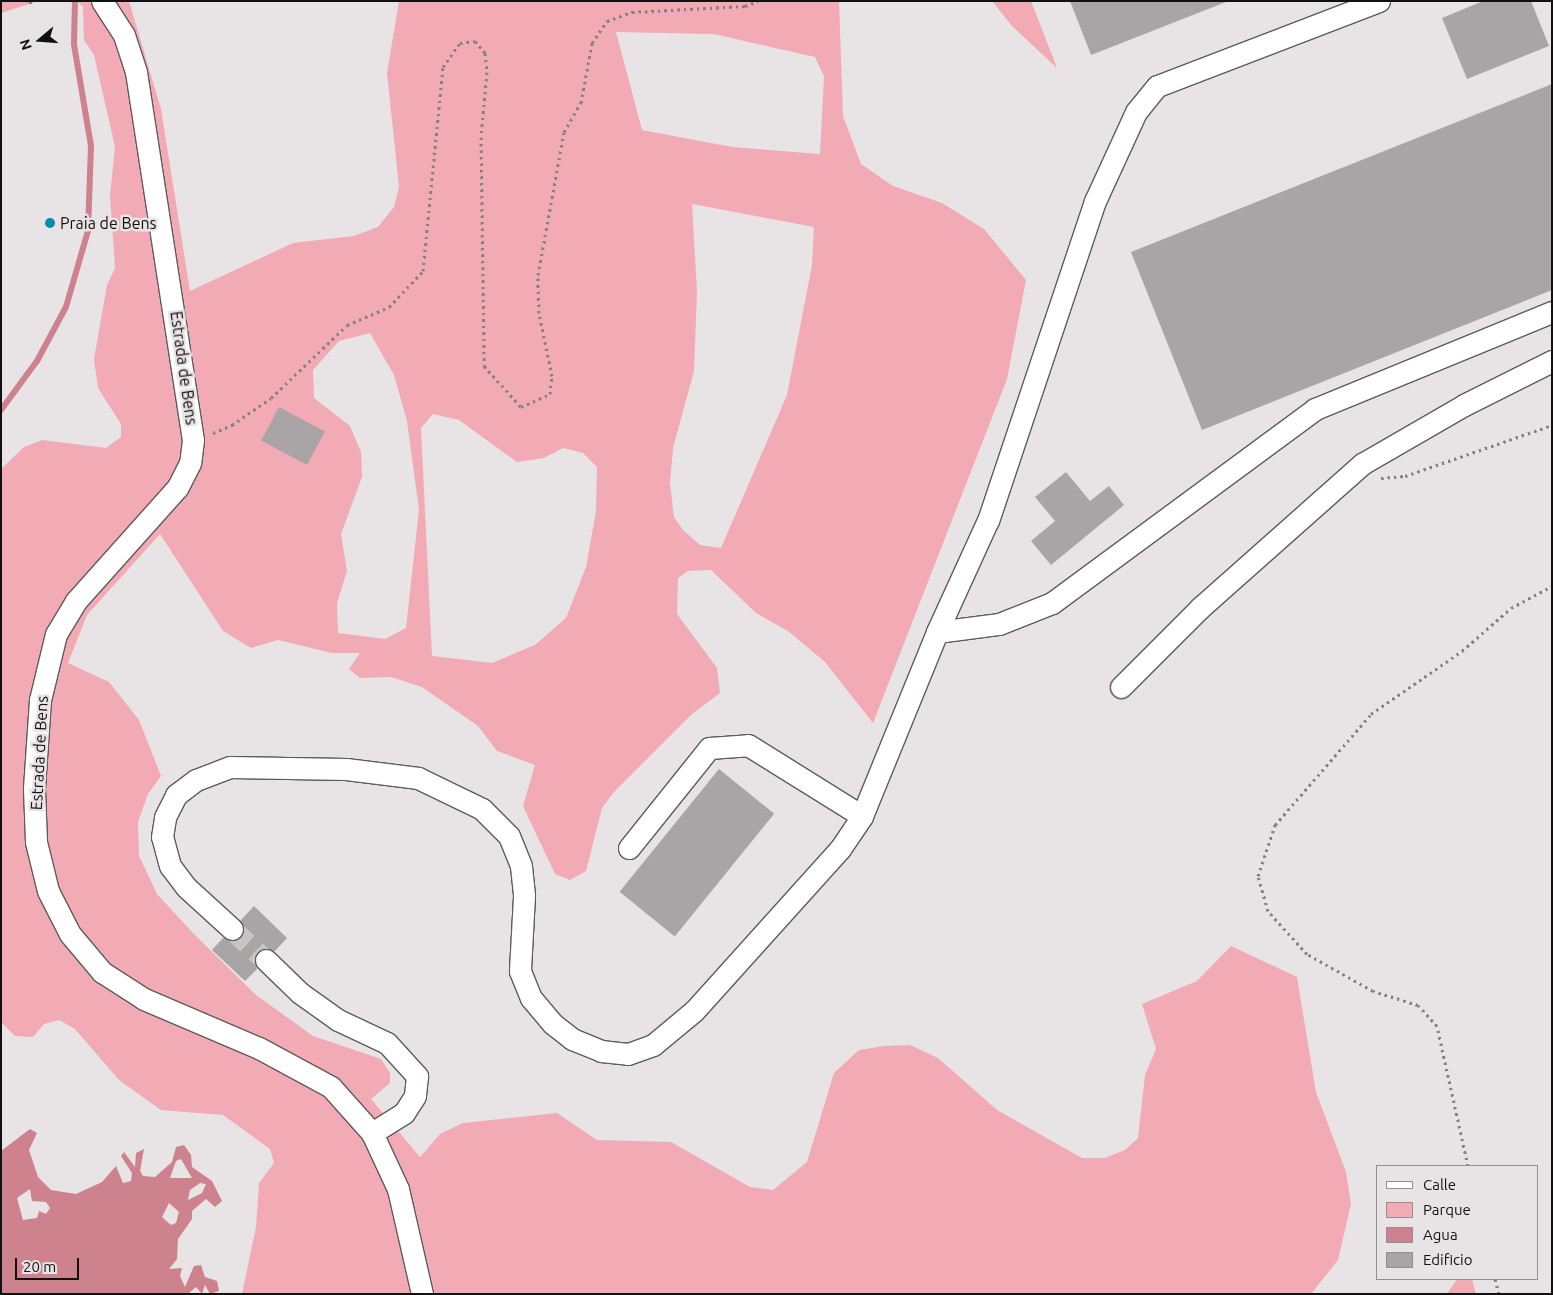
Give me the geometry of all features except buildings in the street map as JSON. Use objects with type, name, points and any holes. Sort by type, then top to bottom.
[{"type":"street","name":"Estrada de Bens","points":[[102,1],[124,34],[136,72],[194,440],[190,463],[177,488],[76,601],[56,634],[40,700],[34,789],[36,842],[48,891],[70,934],[102,972],[144,999],[260,1048],[331,1087],[372,1133],[398,1189],[422,1294]]},
{"type":"street","points":[[232,929],[186,887],[170,866],[162,837],[165,817],[176,795],[196,780],[239,766],[346,768],[418,778],[482,810],[508,836],[521,866],[524,896],[520,971],[531,998],[572,1040],[601,1051],[628,1054],[653,1045],[694,1011],[840,850],[862,816],[937,632],[988,520],[1096,200],[1136,112],[1157,86],[1379,1]]},
{"type":"street","points":[[937,632],[999,624],[1052,603],[1315,409],[1552,312]]},
{"type":"street","points":[[1121,688],[1200,608],[1362,464],[1456,410],[1552,361]]},
{"type":"street","points":[[629,848],[708,748],[748,745],[862,816]]},
{"type":"street","points":[[266,960],[300,993],[338,1020],[387,1043],[416,1076],[415,1096],[404,1113],[372,1133]]},
{"type":"path","points":[[194,440],[232,425],[271,398],[347,325],[388,306],[423,271],[443,67],[460,42],[475,42],[485,53],[487,72],[481,137],[484,366],[521,407],[550,394],[552,376],[539,313],[538,275],[564,132],[581,103],[592,42],[607,21],[632,12],[745,6],[758,1]]},
{"type":"path","points":[[1344,482],[1405,476],[1552,425]]},
{"type":"path","points":[[1468,1165],[1437,1026],[1418,1005],[1374,991],[1307,954],[1268,911],[1258,876],[1275,825],[1370,714],[1462,651],[1512,608],[1552,586]]},
{"type":"path","points":[[1496,1280],[1499,1294]]},
{"type":"green space","points":[[1,1],[38,1],[1,13]]},
{"type":"green space","points":[[77,1],[129,1],[161,109],[190,291],[293,243],[354,236],[378,227],[394,207],[399,187],[387,73],[399,1],[839,1],[843,116],[861,164],[893,186],[942,203],[984,229],[1026,280],[1007,379],[873,723],[825,662],[788,631],[756,613],[711,570],[688,571],[678,578],[677,614],[717,668],[720,693],[692,714],[614,792],[602,808],[586,871],[570,880],[555,874],[523,806],[535,765],[497,751],[478,726],[422,687],[391,677],[360,678],[349,669],[360,653],[332,653],[278,640],[251,648],[223,631],[160,534],[87,615],[68,663],[109,682],[139,720],[161,776],[148,794],[138,822],[139,856],[157,894],[193,933],[256,995],[313,1036],[381,1059],[390,1073],[390,1083],[371,1099],[420,1157],[440,1134],[463,1123],[557,1113],[597,1140],[671,1142],[750,1187],[773,1190],[807,1162],[834,1073],[859,1050],[884,1046],[910,1045],[938,1058],[997,1110],[1082,1158],[1105,1158],[1125,1150],[1138,1138],[1145,1075],[1156,1049],[1142,1004],[1197,981],[1231,946],[1297,977],[1316,1092],[1346,1172],[1351,1204],[1338,1260],[1311,1294],[242,1294],[256,1227],[259,1183],[274,1163],[270,1149],[223,1115],[161,1110],[119,1080],[75,1029],[59,1020],[44,1024],[33,1037],[15,1036],[1,1022],[1,469],[24,447],[42,440],[106,448],[121,437],[121,424],[98,388],[94,359],[107,285],[115,268],[110,195],[115,147],[94,55],[84,40],[83,7]],"holes":[[[616,32],[714,34],[815,57],[824,76],[820,154],[732,147],[642,130]],[[692,204],[814,227],[812,265],[787,395],[721,548],[700,545],[683,530],[674,517],[670,483],[673,448],[694,371],[697,291]],[[370,333],[394,375],[407,421],[419,510],[406,628],[385,639],[338,633],[337,603],[347,571],[341,534],[362,477],[361,452],[350,426],[314,398],[313,370],[339,341]],[[433,414],[459,420],[517,462],[544,458],[563,448],[583,453],[597,467],[596,511],[586,567],[566,618],[535,645],[492,663],[432,656],[421,428]]]},
{"type":"green space","points":[[992,1],[1031,1],[1057,68],[1012,26]]},
{"type":"green space","points":[[1456,1280],[1472,1280],[1476,1294],[1447,1294]]},
{"type":"water","points":[[30,1129],[37,1133],[29,1150],[38,1177],[51,1190],[76,1194],[102,1182],[116,1166],[123,1183],[131,1181],[132,1173],[121,1156],[124,1152],[135,1167],[136,1153],[144,1149],[140,1171],[143,1176],[155,1177],[172,1162],[176,1147],[184,1145],[191,1155],[192,1167],[212,1181],[222,1201],[215,1207],[206,1199],[192,1211],[192,1219],[178,1239],[177,1259],[169,1269],[182,1268],[180,1276],[185,1287],[194,1266],[201,1265],[205,1277],[217,1281],[219,1291],[210,1294],[205,1285],[202,1294],[196,1287],[188,1294],[1,1294],[1,1151]],"holes":[[[181,1159],[192,1178],[170,1178],[176,1161]],[[200,1183],[206,1184],[202,1193],[188,1200],[190,1190]],[[30,1189],[32,1201],[46,1202],[50,1208],[46,1214],[39,1211],[37,1218],[23,1220],[17,1198]],[[169,1203],[179,1212],[176,1223],[171,1225],[162,1217]]]},
{"type":"waterway","points":[[1,410],[37,361],[66,307],[88,231],[91,146],[74,44],[75,1]]},
{"type":"tunnel","points":[[232,929],[266,960]]},
{"type":"place","name":"Praia de Bens","points":[[50,223]]}]
